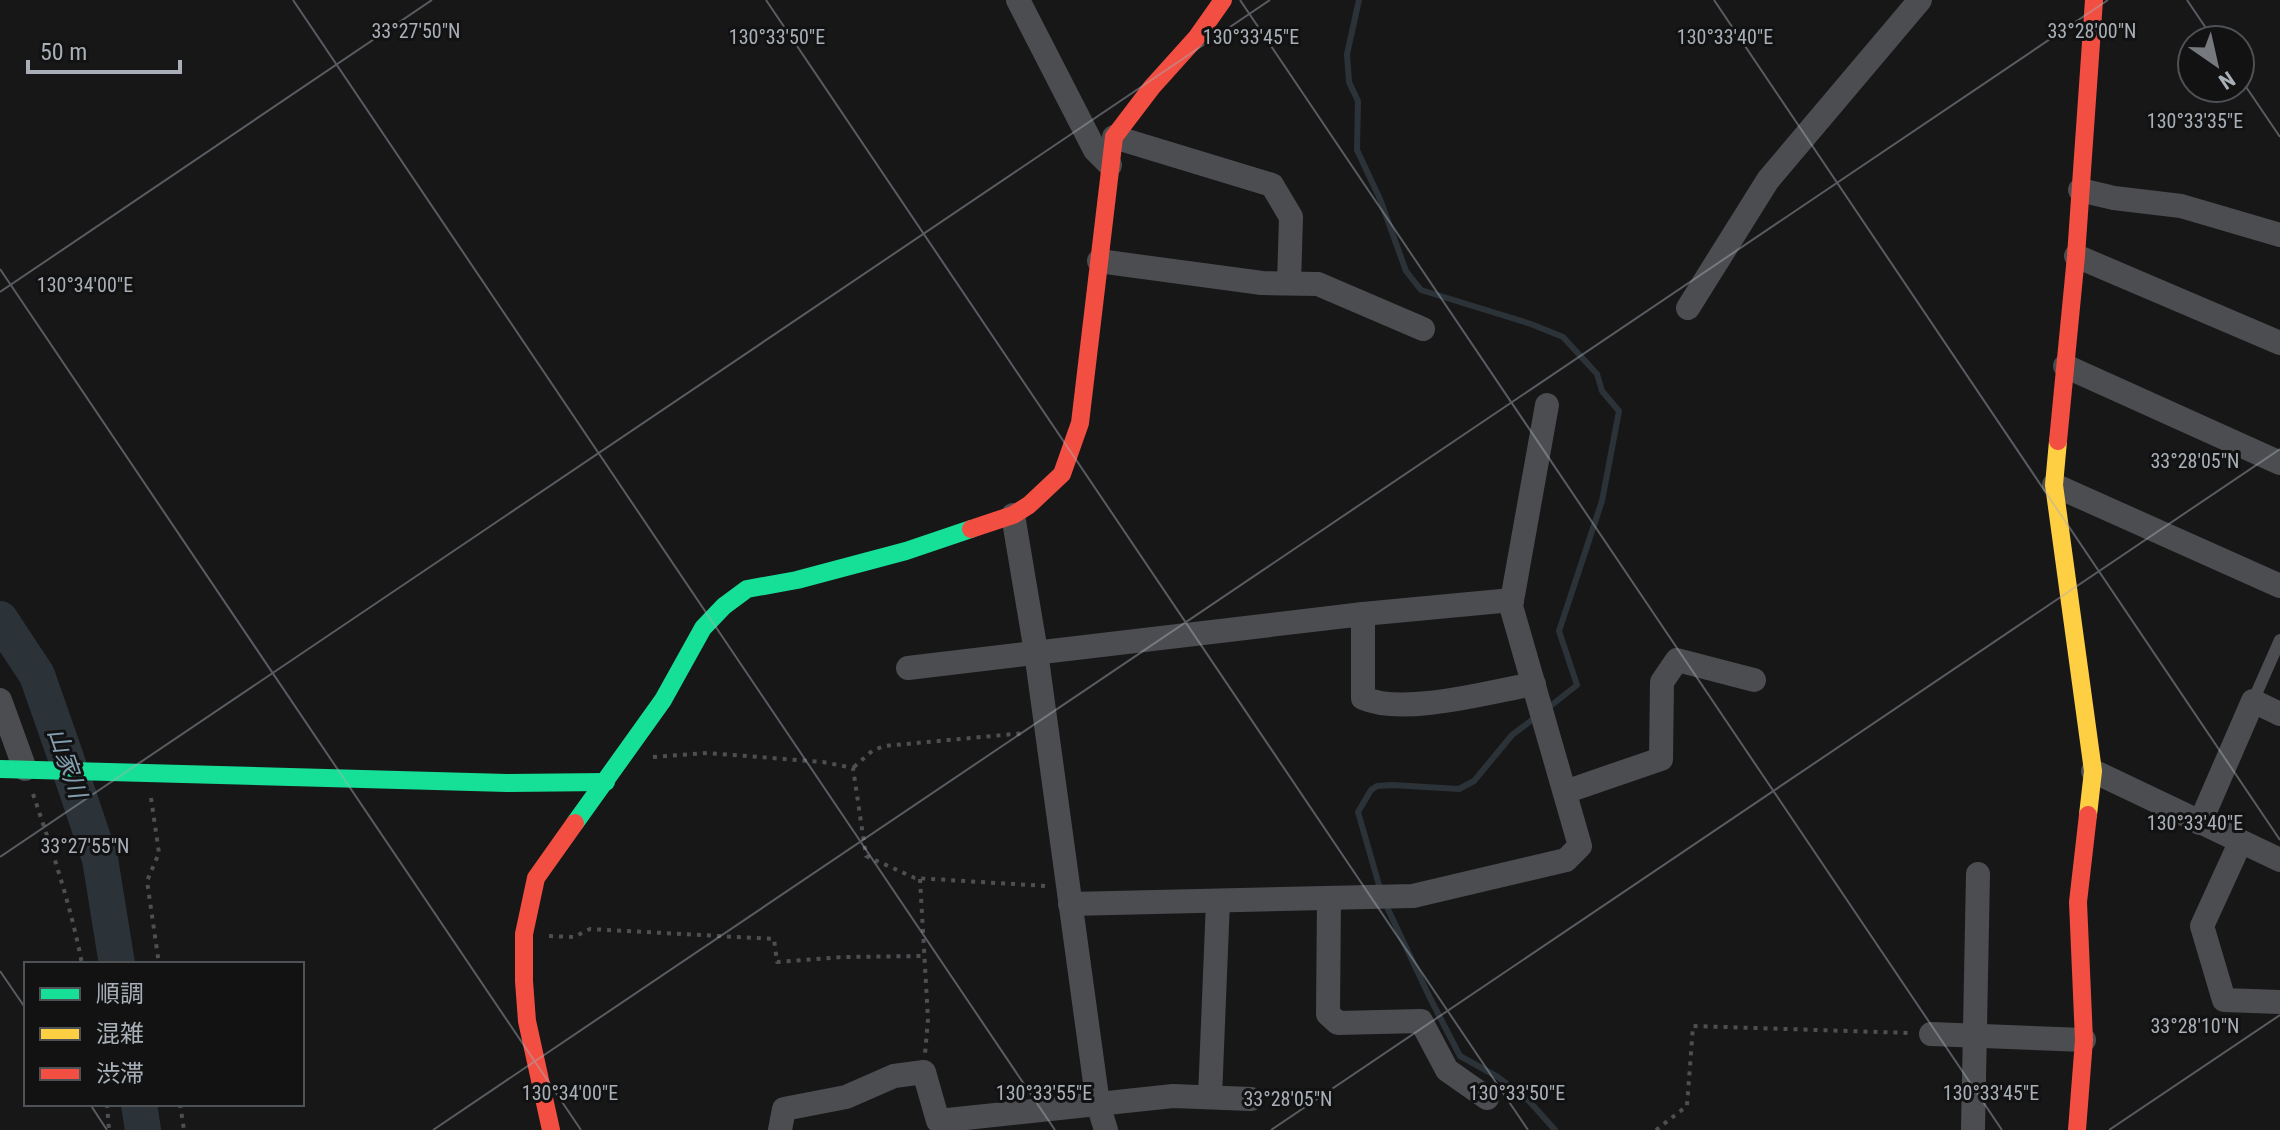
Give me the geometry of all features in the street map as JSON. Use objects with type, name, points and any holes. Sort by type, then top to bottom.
[{"type":"street","points":[[1018,0],[1095,150],[1110,165]]},
{"type":"street","points":[[551,1130],[527,1021],[524,981],[524,934],[536,878],[663,700],[703,628],[724,606],[747,589],[797,580],[906,551],[1013,515],[1029,505],[1062,474],[1080,423],[1114,137],[1152,87],[1197,37],[1223,0]]},
{"type":"street","points":[[1688,308],[1768,180],[1920,0]]},
{"type":"street","points":[[2077,1130],[2084,1040],[2078,902],[2093,771],[2054,485],[2076,256],[2094,0]]},
{"type":"street","points":[[1114,137],[1272,185],[1291,217],[1289,283]]},
{"type":"street","points":[[2080,190],[2114,198],[2181,206],[2280,235]]},
{"type":"street","points":[[2076,256],[2280,343]]},
{"type":"street","points":[[1099,261],[1262,283],[1318,284],[1423,329]]},
{"type":"street","points":[[2065,366],[2280,463]]},
{"type":"street","points":[[1069,896],[1218,901],[1413,896],[1566,860],[1580,846],[1511,606],[1547,405]]},
{"type":"street","points":[[2054,485],[2280,586]]},
{"type":"street","points":[[1013,515],[1036,652],[1098,1104],[1106,1130]]},
{"type":"street","points":[[908,668],[1363,614],[1512,600]]},
{"type":"street","points":[[1363,614],[1363,698],[1376,703],[1425,704],[1534,684]]},
{"type":"street","points":[[1565,792],[1661,759],[1662,682],[1677,660],[1754,680]]},
{"type":"street","points":[[0,700],[12,769],[507,783],[606,782]]},
{"type":"street","points":[[2200,823],[2253,701],[2280,714]]},
{"type":"street","points":[[2093,771],[2280,860]]},
{"type":"street","points":[[2240,843],[2202,926],[2224,1000],[2280,1002]]},
{"type":"street","points":[[1973,1130],[1978,874]]},
{"type":"street","points":[[1329,898],[1328,1014],[1338,1023],[1421,1021],[1447,1070],[1487,1098]]},
{"type":"street","points":[[1210,1097],[1218,901]]},
{"type":"street","points":[[1931,1034],[2084,1040]]},
{"type":"street","points":[[780,1130],[784,1109],[846,1097],[894,1076],[924,1072],[938,1121],[1173,1096],[1251,1099]]},
{"type":"lane","points":[[2253,701],[2280,640]]},
{"type":"path","points":[[853,768],[872,751],[884,746],[1047,731]]},
{"type":"path","points":[[623,754],[642,758],[707,753],[823,762],[853,768]]},
{"type":"path","points":[[853,768],[866,856],[915,878],[1069,896]]},
{"type":"path","points":[[12,769],[52,849],[82,962]]},
{"type":"path","points":[[147,773],[159,853],[147,881],[159,962]]},
{"type":"path","points":[[920,878],[928,1019],[924,1072]]},
{"type":"path","points":[[524,934],[574,937],[590,929],[774,939],[777,962],[924,956]]},
{"type":"path","points":[[1656,1130],[1687,1106],[1693,1026],[1931,1034]]},
{"type":"path","points":[[107,1106],[109,1130]]},
{"type":"path","points":[[180,1106],[184,1130]]},
{"type":"waterway","points":[[1359,0],[1347,54],[1349,82],[1358,101],[1357,150],[1380,199],[1406,271],[1421,290],[1563,337],[1597,374],[1602,391],[1619,411],[1602,501],[1559,631],[1577,685],[1548,708]]},
{"type":"waterway","name":"山家川","points":[[0,619],[37,675],[66,758],[100,859],[117,962]]},
{"type":"waterway","points":[[1381,892],[1358,812],[1371,790],[1377,786],[1392,785],[1459,789],[1474,781],[1512,735],[1536,717]]},
{"type":"waterway","points":[[1385,903],[1460,1056],[1498,1077],[1530,1102],[1555,1130]]},
{"type":"waterway","name":"山家川","points":[[139,1106],[143,1130]]},
{"type":"traffic: fast","points":[[575,823],[663,700],[703,628],[724,606],[747,589],[797,580],[906,551],[971,529]]},
{"type":"traffic: fast","points":[[0,769],[507,783],[606,782]]},
{"type":"traffic: slow","points":[[2058,441],[2054,485],[2093,771],[2088,815]]},
{"type":"traffic: jam","points":[[971,529],[1013,515],[1029,505],[1062,474],[1080,423],[1114,137],[1152,87],[1197,37],[1223,0]]},
{"type":"traffic: jam","points":[[2058,441],[2076,256],[2094,0]]},
{"type":"traffic: jam","points":[[2077,1130],[2084,1040],[2078,902],[2088,815]]},
{"type":"traffic: jam","points":[[551,1130],[527,1021],[524,934],[536,878],[575,823]]}]
